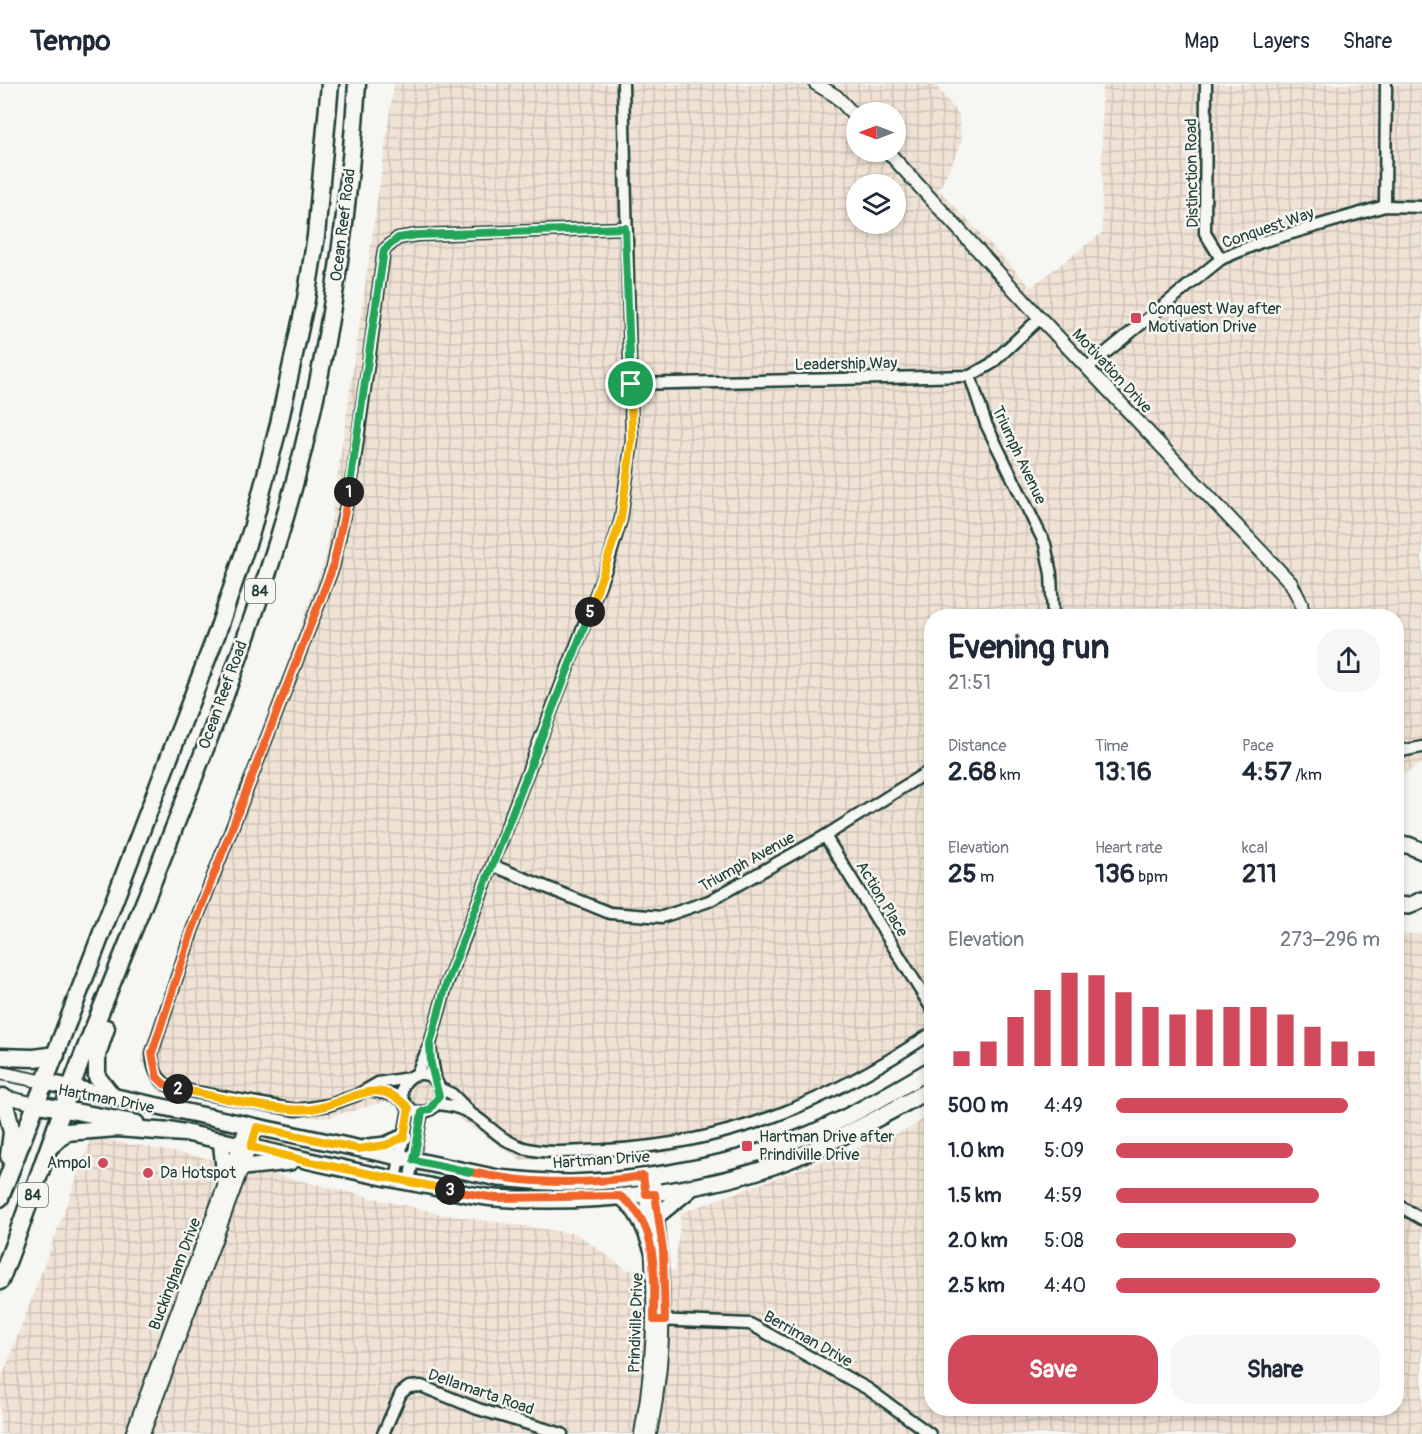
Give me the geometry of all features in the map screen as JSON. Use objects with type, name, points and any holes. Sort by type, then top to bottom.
[{"type":"main road","name":"Ocean Reef Road","points":[[0,1198],[217,633],[252,529],[279,424],[306,299],[316,236],[330,84]]},
{"type":"main road","name":"Ocean Reef Road","points":[[0,1281],[71,1088],[196,771],[279,537],[307,431],[329,327],[343,235],[357,84]]},
{"type":"main road","points":[[1405,845],[1422,834]]},
{"type":"main road","points":[[113,1097],[97,1077],[97,1055],[133,959],[146,898]]},
{"type":"main road","points":[[1404,906],[1409,906],[1422,900]]},
{"type":"main road","points":[[0,1057],[34,1058],[56,1055]]},
{"type":"main road","name":"Hartman Drive","points":[[45,1082],[498,1178],[569,1183],[648,1176],[714,1163],[806,1135],[865,1107],[924,1074]]},
{"type":"main road","name":"Hartman Drive","points":[[36,1104],[221,1140],[402,1181],[495,1198],[620,1196],[651,1194],[697,1185],[792,1159],[869,1124],[924,1093]]},
{"type":"main road","points":[[0,1186],[12,1140],[11,1123],[2,1097]]},
{"type":"main road","points":[[51,1146],[66,1132],[117,1128],[184,1133]]},
{"type":"main road","points":[[359,1149],[386,1145],[404,1137]]},
{"type":"main road","points":[[221,1140],[226,1185]]},
{"type":"main road","points":[[244,1167],[263,1163],[306,1161]]},
{"type":"main road","points":[[658,1215],[697,1185]]},
{"type":"main road","points":[[620,1196],[631,1204],[637,1213],[653,1251]]},
{"type":"street","points":[[407,1159],[404,1137],[406,1104],[402,1091],[413,1077],[430,1044],[447,982],[494,866],[608,563],[621,519],[632,440],[623,84]]},
{"type":"street","points":[[816,84],[836,96],[846,106]]},
{"type":"street","name":"Distinction Road","points":[[1206,84],[1205,232],[1221,259]]},
{"type":"street","points":[[1385,206],[1386,84]]},
{"type":"street","name":"Motivation Drive","points":[[897,162],[1040,318],[1291,583],[1302,609]]},
{"type":"street","name":"Conquest Way","points":[[1087,368],[1221,259],[1261,242],[1385,206],[1422,207]]},
{"type":"street","points":[[625,228],[417,235],[398,238],[384,250],[353,473],[333,567],[192,931],[152,1053],[157,1077],[164,1084],[173,1088],[296,1110],[329,1105],[369,1090],[378,1083],[424,1074],[452,1094],[497,1135],[523,1148],[573,1152],[646,1149],[726,1133],[784,1114],[832,1092],[924,1038]]},
{"type":"street","points":[[970,376],[991,364],[1040,318]]},
{"type":"street","name":"Leadership Way","points":[[631,384],[970,376]]},
{"type":"street","name":"Triumph Avenue","points":[[970,376],[986,424],[1045,544],[1051,574],[1053,609]]},
{"type":"street","points":[[1404,750],[1422,747]]},
{"type":"street","name":"Triumph Avenue","points":[[494,866],[610,913],[663,917],[709,901],[825,836],[924,774]]},
{"type":"street","name":"Action Place","points":[[825,836],[924,996]]},
{"type":"street","points":[[430,1044],[437,1085],[436,1104]]},
{"type":"street","points":[[0,1073],[45,1082]]},
{"type":"street","points":[[369,1090],[383,1091],[422,1112]]},
{"type":"street","points":[[2,1097],[36,1104]]},
{"type":"street","points":[[402,1181],[422,1112],[436,1104],[467,1110]]},
{"type":"street","name":"Buckingham Drive","points":[[142,1434],[244,1167],[252,1126]]},
{"type":"street","name":"Buckingham Drive","points":[[132,1434],[226,1185],[247,1146]]},
{"type":"street","name":"Prindiville Drive","points":[[640,1434],[660,1320],[648,1176]]},
{"type":"street","name":"Prindiville Drive","points":[[650,1434],[661,1376],[660,1320],[663,1250],[658,1215],[651,1194]]},
{"type":"street","points":[[1404,1209],[1422,1219]]},
{"type":"street","name":"Berriman Drive","points":[[660,1320],[750,1324],[868,1389],[930,1434]]},
{"type":"street","name":"Dellamarta Road","points":[[383,1434],[401,1393],[409,1387],[421,1386],[478,1408],[562,1434]]},
{"type":"shaded area","points":[[394,84],[934,84],[959,115],[962,142],[939,190],[1031,287],[1102,233],[1102,84],[1422,84],[1422,764],[1404,773],[1404,609],[924,609],[924,1048],[798,1116],[669,1153],[521,1160],[454,1115],[388,1101],[326,1118],[275,1115],[159,1092],[141,1060],[326,557]]},
{"type":"shaded area","points":[[1422,933],[1422,1434],[0,1434],[0,1383],[92,1137],[201,1157],[441,1214],[577,1234],[627,1270],[675,1270],[681,1213],[909,1129],[924,1119],[924,1416],[1404,1416],[1404,934]]},
{"type":"place","name":"Conquest Way after Motivation Drive","points":[[1136,318]]},
{"type":"place","name":"Hartman Drive after Prindiville Drive","points":[[747,1146]]},
{"type":"place","name":"Ampol","points":[[103,1163]]},
{"type":"place","name":"Da Hotspot","points":[[148,1173]]},
{"type":"route","points":[[625,228],[631,384],[632,440],[621,519],[608,563],[494,866],[447,982],[430,1044],[431,1065],[439,1088],[439,1096],[436,1104],[422,1112],[414,1160],[498,1178],[569,1183],[621,1180],[643,1176],[646,1194],[655,1194],[663,1250],[665,1320],[654,1320],[653,1251],[637,1213],[631,1204],[620,1196],[495,1198],[396,1180],[251,1147],[257,1127],[359,1149],[386,1145],[404,1137],[409,1108],[404,1101],[383,1091],[369,1090],[329,1105],[296,1110],[173,1088],[164,1084],[157,1077],[152,1053],[192,931],[333,567],[353,473],[384,250],[398,238],[417,235],[625,228]]}]
